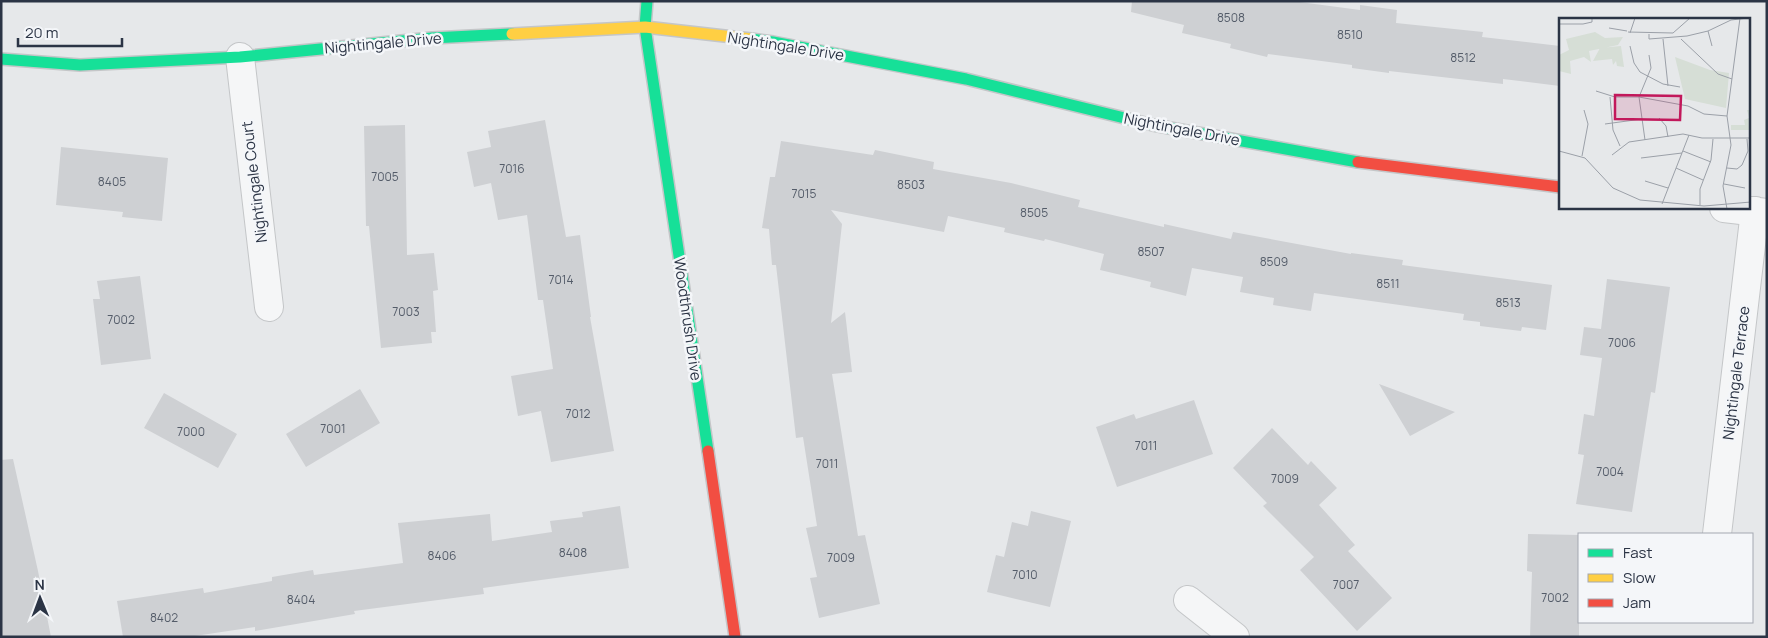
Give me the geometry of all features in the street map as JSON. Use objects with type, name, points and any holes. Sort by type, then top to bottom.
[{"type":"street","name":"Woodthrush Drive","points":[[647,1],[646,27],[735,637]]},
{"type":"street","name":"Nightingale Drive","points":[[1,59],[80,65],[240,57],[432,38],[646,27],[773,42],[966,79],[1153,125],[1367,164],[1559,187]]},
{"type":"street","name":"Nightingale Court","points":[[240,57],[268,307]]},
{"type":"street","points":[[1733,209],[1761,212]]},
{"type":"street","name":"Nightingale Terrace","points":[[1717,533],[1761,212]]},
{"type":"street","points":[[1188,600],[1235,637]]},
{"type":"building","points":[[1132,1],[1292,1],[1360,10],[1360,5],[1397,10],[1396,23],[1483,32],[1482,37],[1559,46],[1559,86],[1503,79],[1503,84],[1389,71],[1389,73],[1352,68],[1352,65],[1268,54],[1267,57],[1230,48],[1231,44],[1182,33],[1184,25],[1131,12]]},
{"type":"building","points":[[545,120],[566,237],[580,235],[590,317],[614,451],[551,462],[541,411],[518,416],[511,376],[553,369],[543,300],[538,300],[527,215],[498,220],[491,183],[474,187],[467,152],[491,147],[488,131]]},
{"type":"building","points":[[405,125],[407,255],[434,253],[438,290],[433,291],[436,332],[431,332],[432,343],[381,348],[369,226],[366,226],[364,126]]},
{"type":"building","points":[[781,141],[873,155],[875,150],[934,162],[933,169],[1011,183],[1080,200],[1078,207],[1164,227],[1164,224],[1231,239],[1233,232],[1351,254],[1403,260],[1402,265],[1552,285],[1546,330],[1522,327],[1521,331],[1480,326],[1480,322],[1463,320],[1464,314],[1314,293],[1311,311],[1273,305],[1274,298],[1240,292],[1243,277],[1192,268],[1186,296],[1150,287],[1151,282],[1100,270],[1104,254],[1045,239],[1044,241],[1004,232],[1005,228],[948,216],[944,232],[831,210],[842,224],[831,323],[845,312],[852,372],[832,374],[858,536],[865,535],[880,604],[819,618],[810,578],[817,577],[806,528],[817,526],[803,437],[796,438],[776,265],[772,265],[769,229],[762,228],[770,177],[775,177]]},
{"type":"building","points":[[61,147],[168,158],[162,221],[122,217],[123,212],[56,205]]},
{"type":"building","points":[[140,276],[151,359],[101,365],[93,299],[100,299],[97,281]]},
{"type":"building","points":[[1607,279],[1670,287],[1655,393],[1651,392],[1632,512],[1576,504],[1584,455],[1578,454],[1584,414],[1594,416],[1602,358],[1580,355],[1584,327],[1601,329]]},
{"type":"building","points":[[1379,384],[1455,412],[1410,436]]},
{"type":"building","points":[[360,389],[380,423],[306,467],[286,434]]},
{"type":"building","points":[[164,393],[237,434],[218,468],[144,428]]},
{"type":"building","points":[[1194,400],[1213,454],[1117,487],[1096,427],[1134,414],[1136,419]]},
{"type":"building","points":[[1272,428],[1308,465],[1311,461],[1337,488],[1319,505],[1355,545],[1348,551],[1392,598],[1357,631],[1300,570],[1314,557],[1263,506],[1267,503],[1233,468]]},
{"type":"building","points":[[13,459],[51,637],[1,637],[1,460]]},
{"type":"building","points":[[620,506],[629,568],[483,588],[484,594],[354,611],[355,614],[255,631],[255,627],[188,637],[123,637],[117,601],[203,588],[204,593],[272,581],[272,577],[313,570],[314,575],[403,563],[398,523],[490,514],[492,541],[552,532],[550,521],[583,517],[582,512]]},
{"type":"building","points":[[1031,511],[1071,521],[1050,607],[987,592],[996,555],[1004,557],[1012,522],[1028,526]]},
{"type":"building","points":[[1528,534],[1578,535],[1579,637],[1530,637],[1532,572],[1527,571]]},
{"type":"traffic: fast","points":[[647,1],[645,27],[708,451]]},
{"type":"traffic: fast","points":[[1,59],[80,65],[240,57],[432,38],[512,34]]},
{"type":"traffic: fast","points":[[751,39],[966,79],[1153,125],[1358,162]]},
{"type":"traffic: slow","points":[[512,34],[645,27],[751,39]]},
{"type":"traffic: jam","points":[[1358,162],[1559,187]]},
{"type":"traffic: jam","points":[[708,451],[735,637]]}]
